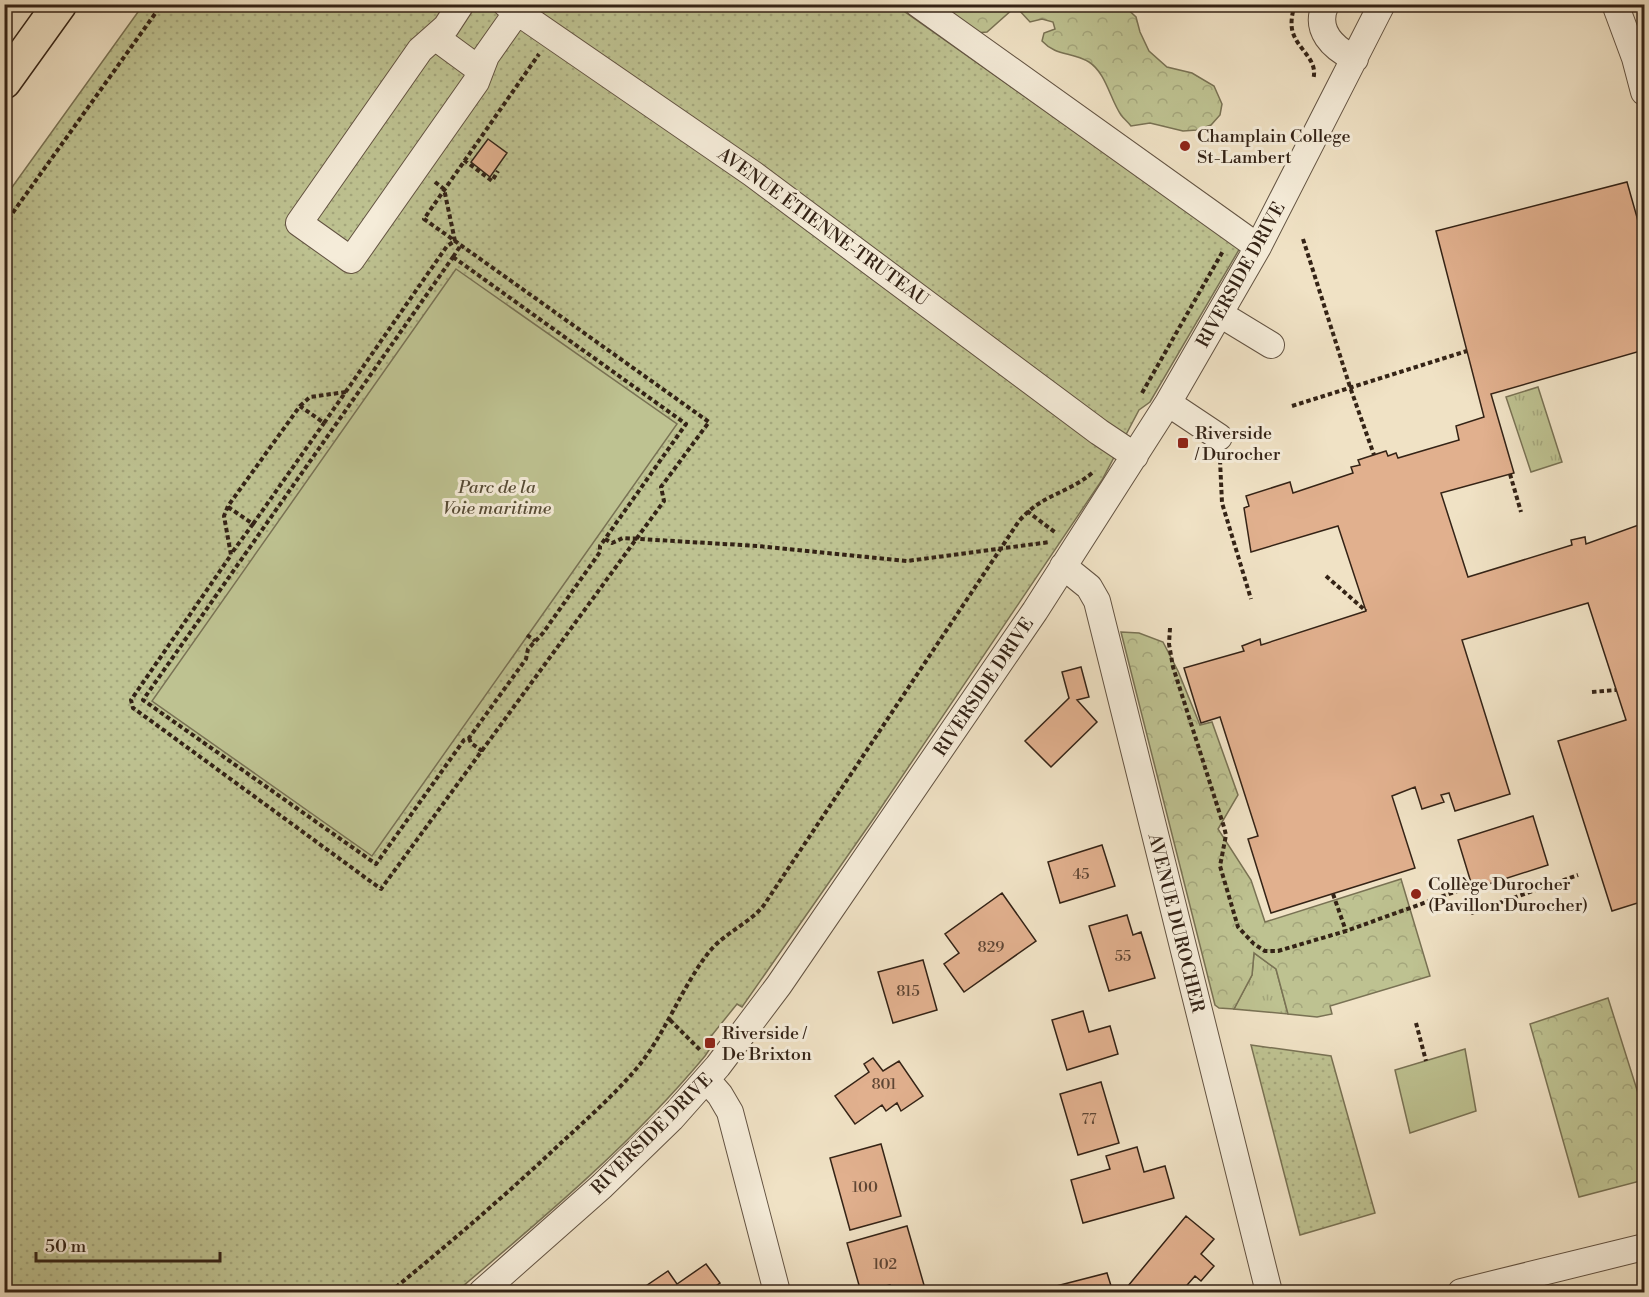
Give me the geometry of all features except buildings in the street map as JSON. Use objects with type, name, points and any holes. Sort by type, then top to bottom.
[{"type":"highway","points":[[4,82],[60,4]]},
{"type":"street","points":[[461,4],[446,27],[420,50],[299,223],[351,260],[476,82],[486,56],[511,8]]},
{"type":"street","points":[[918,4],[1258,247]]},
{"type":"street","points":[[1326,4],[1321,15],[1322,30],[1334,46],[1355,59]]},
{"type":"street","name":"RIVERSIDE DRIVE","points":[[482,1293],[602,1186],[656,1134],[706,1068],[752,1023],[792,966],[976,699],[1168,403],[1258,247],[1382,4]]},
{"type":"street","points":[[1615,4],[1635,58],[1644,92]]},
{"type":"street","name":"AVENUE ÉTIENNE-TRUTEAU","points":[[511,8],[753,174],[1099,432],[1135,456]]},
{"type":"street","points":[[435,37],[480,70]]},
{"type":"street","points":[[1220,314],[1271,345]]},
{"type":"street","points":[[1168,403],[1219,437]]},
{"type":"street","name":"AVENUE DUROCHER","points":[[1064,566],[1089,587],[1097,601],[1269,1293]]},
{"type":"street","points":[[706,1068],[730,1112],[777,1293]]},
{"type":"street","points":[[1461,1293],[1644,1247]]},
{"type":"path","points":[[4,225],[162,4]]},
{"type":"path","points":[[455,241],[447,246],[131,700],[133,708],[381,889],[664,501],[661,487],[709,422],[461,245],[424,219],[543,47]]},
{"type":"path","points":[[464,160],[492,181],[498,171]]},
{"type":"path","points":[[444,189],[455,241]]},
{"type":"path","points":[[1303,239],[1374,455]]},
{"type":"path","name":"RIVERSIDE DRIVE","points":[[1137,402],[1228,242]]},
{"type":"path","points":[[453,257],[686,424],[600,546],[600,552],[543,633],[528,649],[526,659],[469,738],[464,740],[376,864],[143,700],[461,245]]},
{"type":"path","points":[[1292,406],[1467,351]]},
{"type":"path","points":[[231,555],[224,516],[228,506],[300,406],[310,397],[345,392]]},
{"type":"path","points":[[300,406],[324,423]]},
{"type":"path","points":[[1219,437],[1222,503],[1251,599]]},
{"type":"path","points":[[390,1293],[503,1196],[593,1113],[638,1067],[670,1020],[709,953],[722,939],[753,916],[764,904],[1027,511],[1040,501],[1082,481],[1097,469]]},
{"type":"path","points":[[287,473],[297,480]]},
{"type":"path","points":[[1510,474],[1521,512]]},
{"type":"path","points":[[228,506],[253,524]]},
{"type":"path","points":[[605,539],[612,543],[623,538],[637,538],[758,546],[907,561],[1056,542],[1060,535],[1027,511]]},
{"type":"path","points":[[1326,576],[1366,611]]},
{"type":"path","points":[[1170,628],[1169,644],[1173,667],[1226,835],[1220,866],[1238,927],[1254,944],[1264,951],[1278,951],[1346,931],[1460,890]]},
{"type":"path","points":[[527,635],[535,641]]},
{"type":"path","points":[[1592,692],[1616,690]]},
{"type":"path","points":[[469,738],[471,743],[482,751]]},
{"type":"path","points":[[1471,913],[1578,875]]},
{"type":"path","points":[[1333,894],[1346,931]]},
{"type":"path","points":[[670,1020],[706,1068]]},
{"type":"path","points":[[1416,1023],[1426,1061]]},
{"type":"green space","name":"Parc de la Voie maritime","points":[[143,5],[895,5],[1240,248],[1150,402],[1139,410],[1102,480],[874,818],[742,1007],[737,1004],[704,1045],[709,1050],[705,1056],[617,1150],[456,1292],[5,1292],[5,197]]},
{"type":"green space","points":[[938,5],[1123,5],[1136,17],[1149,51],[1167,67],[1192,73],[1214,86],[1222,104],[1220,115],[1211,125],[1197,130],[1183,131],[1150,123],[1131,126],[1117,109],[1104,79],[1095,67],[1082,59],[1059,52],[1042,41],[1044,33],[1055,29],[1053,22],[1042,19],[1030,22],[1018,9],[1013,9],[987,32],[976,33]]},
{"type":"green space","points":[[456,269],[677,424],[372,856],[152,701]]},
{"type":"green space","points":[[1538,387],[1562,462],[1531,472],[1506,397]]},
{"type":"green space","points":[[1121,632],[1139,633],[1163,642],[1178,671],[1200,725],[1212,722],[1238,795],[1218,829],[1251,880],[1265,922],[1401,879],[1430,976],[1330,1006],[1332,1014],[1317,1017],[1288,1014],[1276,969],[1254,953],[1252,975],[1234,1009],[1219,1008],[1215,1005]]},
{"type":"green space","points":[[1254,953],[1276,969],[1288,1014],[1234,1009],[1252,975]]},
{"type":"green space","points":[[1608,998],[1644,1112],[1644,1180],[1579,1197],[1530,1024]]},
{"type":"green space","points":[[1251,1045],[1331,1056],[1375,1213],[1300,1235]]},
{"type":"green space","points":[[1465,1049],[1476,1111],[1410,1133],[1395,1070]]},
{"type":"place","name":"Champlain College St-Lambert","points":[[1185,146]]},
{"type":"place","name":"Riverside / Durocher","points":[[1183,443]]},
{"type":"place","name":"Collège Durocher (Pavillon Durocher)","points":[[1416,894]]},
{"type":"place","name":"Riverside / De Brixton","points":[[710,1043]]}]
